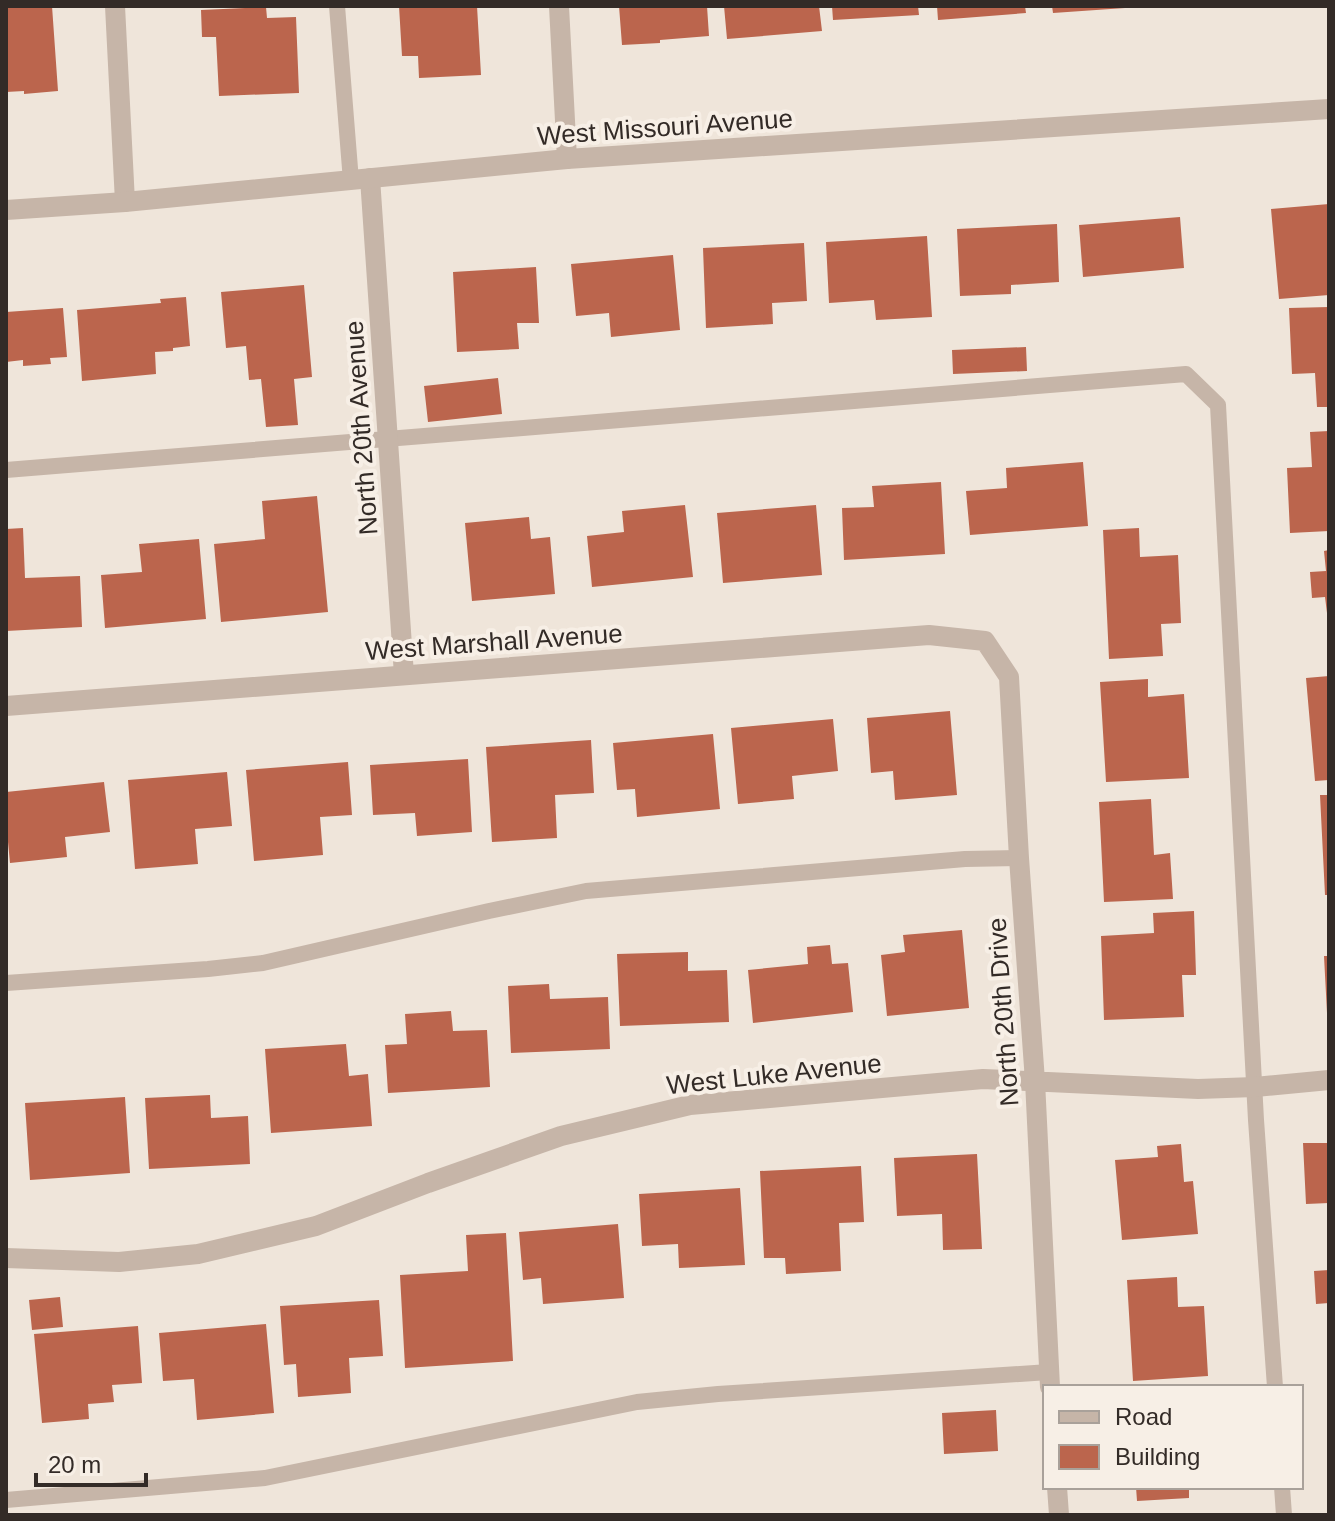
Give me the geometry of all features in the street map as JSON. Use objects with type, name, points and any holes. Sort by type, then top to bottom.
[{"type":"street","points":[[115,6],[125,202]]},
{"type":"street","points":[[559,6],[567,159]]},
{"type":"street","name":"West Missouri Avenue","points":[[6,210],[125,202],[567,159],[1329,109]]},
{"type":"street","name":"North 20th Avenue","points":[[361,180],[388,439],[404,675]]},
{"type":"street","name":"West Marshall Avenue","points":[[6,706],[929,635],[985,641]]},
{"type":"street","name":"North 20th Drive","points":[[985,641],[1009,677],[1035,1081],[1050,1379]]},
{"type":"street","name":"West Luke Avenue","points":[[6,1258],[119,1262],[198,1254],[316,1226],[561,1136],[690,1105],[983,1079],[1198,1089],[1329,1080]]},
{"type":"street","points":[[1057,1489],[1059,1515]]},
{"type":"lane","points":[[337,6],[361,180]]},
{"type":"lane","points":[[6,470],[1186,374],[1218,405],[1255,1087],[1275,1385]]},
{"type":"lane","points":[[6,983],[263,963],[586,891],[965,859],[1019,858]]},
{"type":"lane","points":[[6,1500],[265,1478],[637,1402],[718,1394],[1050,1379]]},
{"type":"lane","points":[[1282,1489],[1284,1515]]},
{"type":"building","points":[[6,6],[52,6],[58,91],[6,92]]},
{"type":"building","points":[[399,6],[477,6],[481,75],[419,78],[418,56],[402,56]]},
{"type":"building","points":[[619,6],[707,6],[709,36],[622,45]]},
{"type":"building","points":[[724,6],[819,6],[822,31],[727,39]]},
{"type":"building","points":[[832,6],[918,6],[919,15],[833,20]]},
{"type":"building","points":[[937,6],[1025,6],[1026,13],[938,20]]},
{"type":"building","points":[[1052,6],[1125,6],[1125,8],[1053,13]]},
{"type":"building","points":[[266,7],[267,18],[296,17],[299,93],[219,96],[216,37],[202,37],[201,10]]},
{"type":"building","points":[[1329,204],[1329,295],[1279,299],[1271,209]]},
{"type":"building","points":[[1180,217],[1184,268],[1083,277],[1079,225]]},
{"type":"building","points":[[1057,224],[1059,282],[1011,285],[1011,294],[960,296],[957,229]]},
{"type":"building","points":[[927,236],[932,317],[876,320],[874,300],[829,303],[826,242]]},
{"type":"building","points":[[804,243],[807,301],[772,303],[773,324],[706,328],[703,248]]},
{"type":"building","points":[[673,255],[680,330],[611,337],[609,313],[576,316],[571,264]]},
{"type":"building","points":[[536,267],[539,323],[517,323],[519,349],[457,352],[453,272]]},
{"type":"building","points":[[304,285],[312,377],[294,379],[298,425],[266,427],[261,379],[249,380],[246,346],[226,348],[221,292]]},
{"type":"building","points":[[186,297],[190,346],[155,352],[156,374],[82,381],[77,310],[161,303],[160,299]]},
{"type":"building","points":[[1329,307],[1329,407],[1317,407],[1315,373],[1292,374],[1289,308]]},
{"type":"building","points":[[63,308],[67,357],[50,358],[51,364],[23,366],[23,360],[6,362],[6,312]]},
{"type":"building","points":[[1026,347],[1027,371],[953,374],[952,350]]},
{"type":"building","points":[[498,378],[502,414],[428,422],[424,386]]},
{"type":"building","points":[[1329,431],[1329,531],[1290,533],[1287,468],[1312,467],[1310,432]]},
{"type":"building","points":[[1083,462],[1088,526],[970,535],[966,491],[1007,488],[1006,468]]},
{"type":"building","points":[[941,482],[945,554],[844,560],[842,508],[874,507],[872,486]]},
{"type":"building","points":[[317,496],[328,612],[221,622],[214,544],[265,539],[262,501]]},
{"type":"building","points":[[685,505],[693,577],[592,587],[587,536],[624,532],[622,511]]},
{"type":"building","points":[[816,505],[822,575],[723,583],[717,513]]},
{"type":"building","points":[[529,517],[531,539],[550,537],[555,594],[472,601],[465,523]]},
{"type":"building","points":[[23,528],[25,578],[80,576],[82,627],[6,631],[6,529]]},
{"type":"building","points":[[1139,528],[1140,557],[1178,555],[1181,623],[1161,624],[1163,656],[1109,659],[1103,530]]},
{"type":"building","points":[[199,539],[206,619],[105,628],[101,575],[142,572],[139,544]]},
{"type":"building","points":[[1329,550],[1327,613],[1325,597],[1312,598],[1310,572],[1326,571],[1324,551]]},
{"type":"building","points":[[1329,676],[1329,780],[1315,781],[1306,678]]},
{"type":"building","points":[[1148,679],[1148,697],[1184,694],[1189,778],[1106,782],[1100,682]]},
{"type":"building","points":[[950,711],[957,795],[895,800],[893,771],[871,773],[867,718]]},
{"type":"building","points":[[833,719],[838,771],[792,776],[794,799],[738,804],[731,728]]},
{"type":"building","points":[[713,734],[720,809],[637,817],[635,789],[617,790],[613,743]]},
{"type":"building","points":[[591,740],[594,793],[555,795],[557,838],[492,842],[486,747]]},
{"type":"building","points":[[468,759],[472,832],[417,836],[415,813],[373,815],[370,765]]},
{"type":"building","points":[[348,762],[352,815],[320,817],[323,855],[254,861],[246,770]]},
{"type":"building","points":[[227,772],[232,826],[195,829],[198,864],[135,869],[128,780]]},
{"type":"building","points":[[104,782],[110,832],[65,837],[67,857],[10,863],[6,792]]},
{"type":"building","points":[[1320,795],[1329,795],[1329,895],[1325,895]]},
{"type":"building","points":[[1151,799],[1154,855],[1170,853],[1173,899],[1104,902],[1099,802]]},
{"type":"building","points":[[1194,911],[1196,975],[1182,975],[1184,1017],[1104,1020],[1101,936],[1154,933],[1153,913]]},
{"type":"building","points":[[962,930],[969,1008],[887,1016],[881,955],[905,952],[903,935]]},
{"type":"building","points":[[830,945],[832,964],[848,963],[853,1012],[753,1023],[748,970],[808,964],[807,947]]},
{"type":"building","points":[[688,952],[688,971],[727,970],[729,1022],[620,1026],[617,954]]},
{"type":"building","points":[[1324,956],[1329,956],[1329,1013],[1327,1013]]},
{"type":"building","points":[[549,984],[550,999],[608,997],[610,1049],[511,1053],[508,986]]},
{"type":"building","points":[[451,1011],[453,1031],[487,1030],[490,1087],[388,1093],[385,1045],[407,1044],[405,1014]]},
{"type":"building","points":[[346,1044],[349,1076],[368,1074],[372,1126],[271,1133],[265,1049]]},
{"type":"building","points":[[210,1095],[211,1118],[248,1116],[250,1164],[149,1169],[145,1098]]},
{"type":"building","points":[[125,1097],[130,1173],[30,1180],[25,1103]]},
{"type":"building","points":[[1303,1143],[1329,1143],[1329,1203],[1306,1204]]},
{"type":"building","points":[[1181,1144],[1184,1182],[1193,1181],[1198,1234],[1122,1240],[1115,1160],[1158,1157],[1157,1146]]},
{"type":"building","points":[[977,1154],[982,1249],[943,1250],[942,1214],[897,1216],[894,1158]]},
{"type":"building","points":[[861,1166],[864,1222],[839,1223],[841,1271],[786,1274],[785,1258],[764,1258],[760,1171]]},
{"type":"building","points":[[740,1188],[745,1265],[679,1268],[678,1244],[642,1246],[639,1194]]},
{"type":"building","points":[[618,1224],[624,1298],[543,1304],[541,1278],[523,1280],[519,1232]]},
{"type":"building","points":[[506,1233],[513,1361],[405,1368],[400,1275],[468,1271],[466,1235]]},
{"type":"building","points":[[1329,1270],[1329,1303],[1316,1304],[1314,1271]]},
{"type":"building","points":[[1177,1277],[1178,1307],[1204,1306],[1208,1376],[1133,1381],[1127,1280]]},
{"type":"building","points":[[60,1297],[63,1327],[32,1330],[29,1300]]},
{"type":"building","points":[[379,1300],[383,1356],[349,1358],[351,1393],[298,1397],[296,1364],[284,1365],[280,1306]]},
{"type":"building","points":[[266,1324],[274,1413],[197,1420],[194,1379],[163,1381],[159,1333]]},
{"type":"building","points":[[138,1326],[142,1383],[112,1385],[114,1402],[88,1404],[89,1419],[42,1423],[34,1334]]},
{"type":"building","points":[[996,1410],[998,1451],[944,1454],[942,1413]]},
{"type":"building","points":[[1136,1489],[1189,1489],[1189,1498],[1137,1501]]}]
